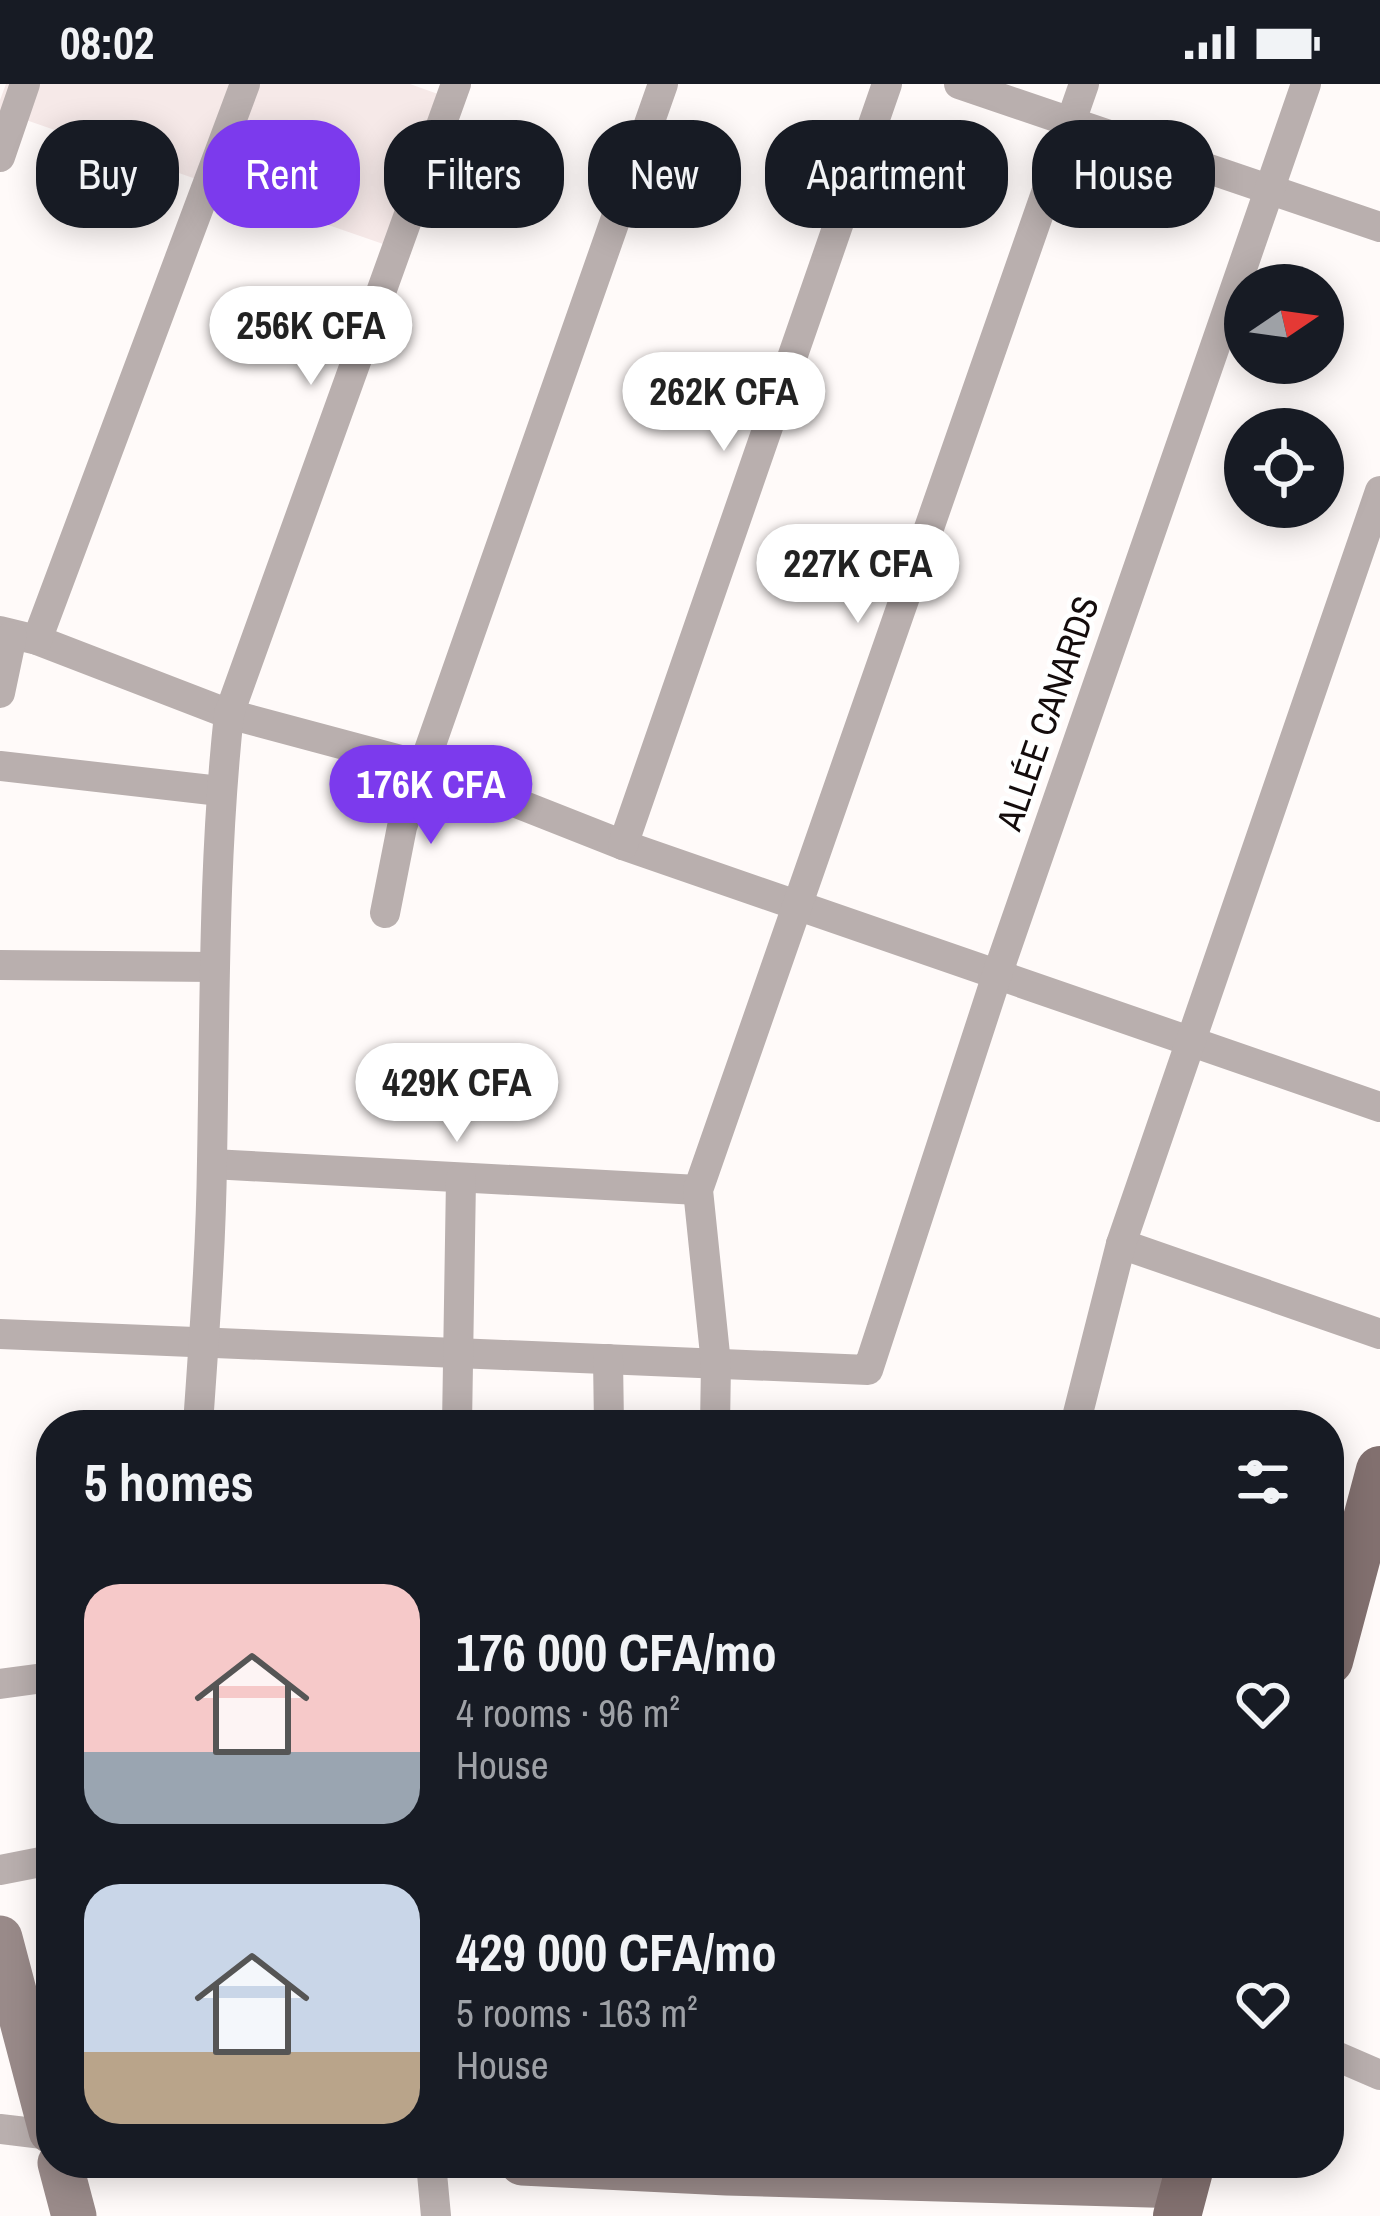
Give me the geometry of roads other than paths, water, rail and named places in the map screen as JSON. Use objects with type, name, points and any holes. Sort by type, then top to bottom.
[{"type":"main road","points":[[1344,1605],[1380,1470]]},
{"type":"street","points":[[0,157],[25,84]]},
{"type":"street","points":[[0,693],[16,636],[244,84]]},
{"type":"street","points":[[199,1410],[212,1164],[220,791],[229,713],[456,84]]},
{"type":"street","points":[[385,913],[402,826],[663,84]]},
{"type":"street","points":[[622,845],[887,84]]},
{"type":"street","points":[[959,84],[1064,120]]},
{"type":"street","points":[[1071,120],[1084,84]]},
{"type":"street","name":"ALLÉE CANARDS","points":[[716,1364],[868,1370],[998,975],[1306,84]]},
{"type":"street","points":[[1215,171],[1380,227]]},
{"type":"street","points":[[715,1410],[716,1364],[698,1190],[1033,228]]},
{"type":"street","points":[[1079,1410],[1121,1244],[1380,491]]},
{"type":"street","points":[[16,636],[229,713],[423,766],[622,845],[1380,1107]]},
{"type":"street","points":[[0,766],[220,791]]},
{"type":"street","points":[[0,965],[214,967]]},
{"type":"street","points":[[212,1164],[698,1190]]},
{"type":"street","points":[[458,1410],[461,1179]]},
{"type":"street","points":[[1121,1244],[1380,1334]]},
{"type":"street","points":[[0,1334],[716,1364]]},
{"type":"street","points":[[608,1359],[609,1410]]},
{"type":"street","points":[[0,1684],[36,1679]]},
{"type":"street","points":[[0,1870],[36,1863]]},
{"type":"street","points":[[0,1938],[36,2076]]},
{"type":"street","points":[[1344,2059],[1380,2075]]},
{"type":"street","points":[[0,2128],[36,2132]]},
{"type":"street","points":[[64,2178],[74,2216]]},
{"type":"street","points":[[432,2178],[436,2216]]},
{"type":"street","points":[[1018,2178],[1184,2188]]}]
